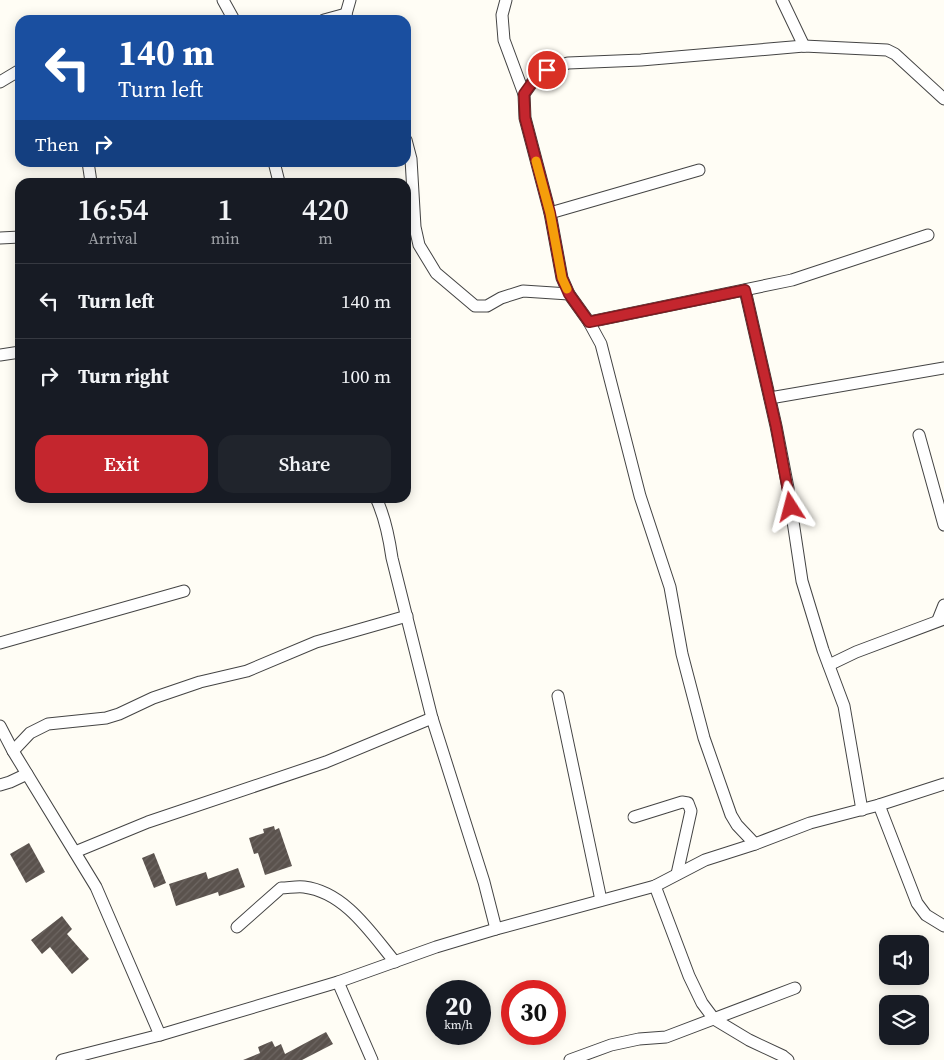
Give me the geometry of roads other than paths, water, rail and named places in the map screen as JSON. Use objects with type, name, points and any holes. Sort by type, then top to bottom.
[{"type":"street","points":[[223,0],[231,15]]},
{"type":"street","points":[[346,15],[350,0]]},
{"type":"street","points":[[506,0],[502,15],[504,40],[524,94],[525,118],[550,213],[562,278],[569,294],[589,322],[601,344],[640,496],[670,587],[682,654],[704,738],[731,815],[756,844]]},
{"type":"street","points":[[782,0],[804,46]]},
{"type":"street","points":[[524,94],[534,80],[547,70],[568,63],[641,60],[804,46],[887,50],[895,54],[944,100]]},
{"type":"street","points":[[0,82],[15,73]]},
{"type":"street","points":[[550,213],[699,170]]},
{"type":"street","points":[[411,178],[411,227],[419,245],[436,273],[475,306],[487,306],[501,298],[523,291],[569,294]]},
{"type":"street","points":[[589,322],[792,280],[928,235]]},
{"type":"street","points":[[0,238],[15,237]]},
{"type":"street","points":[[745,290],[770,398],[788,488],[802,581],[822,650],[844,706],[862,810]]},
{"type":"street","points":[[0,355],[15,353]]},
{"type":"street","points":[[770,398],[944,368]]},
{"type":"street","points":[[918,435],[944,525]]},
{"type":"street","points":[[378,503],[388,535],[432,718],[484,882],[496,929]]},
{"type":"street","points":[[0,643],[184,591]]},
{"type":"street","points":[[829,665],[856,652],[941,620],[944,604]]},
{"type":"street","points":[[13,751],[30,733],[48,724],[85,721],[112,716],[153,698],[200,682],[247,670],[308,645],[407,616]]},
{"type":"street","points":[[558,696],[601,900]]},
{"type":"street","points":[[75,852],[148,822],[326,762],[432,718]]},
{"type":"street","points":[[0,726],[103,902],[160,1035]]},
{"type":"street","points":[[0,785],[28,774]]},
{"type":"street","points":[[62,1060],[160,1035],[338,982],[436,947],[655,886],[705,860],[756,844],[810,823],[880,805],[944,784]]},
{"type":"street","points":[[634,818],[682,802],[688,803],[691,811],[677,874]]},
{"type":"street","points":[[880,805],[917,903],[926,914],[944,926]]},
{"type":"street","points":[[655,886],[689,976],[702,1003],[714,1019],[748,1040],[784,1056],[788,1060]]},
{"type":"street","points":[[237,927],[281,888],[304,887],[327,894],[352,911],[395,962]]},
{"type":"street","points":[[338,982],[372,1060]]},
{"type":"street","points":[[570,1060],[611,1044],[666,1037],[795,988]]}]
